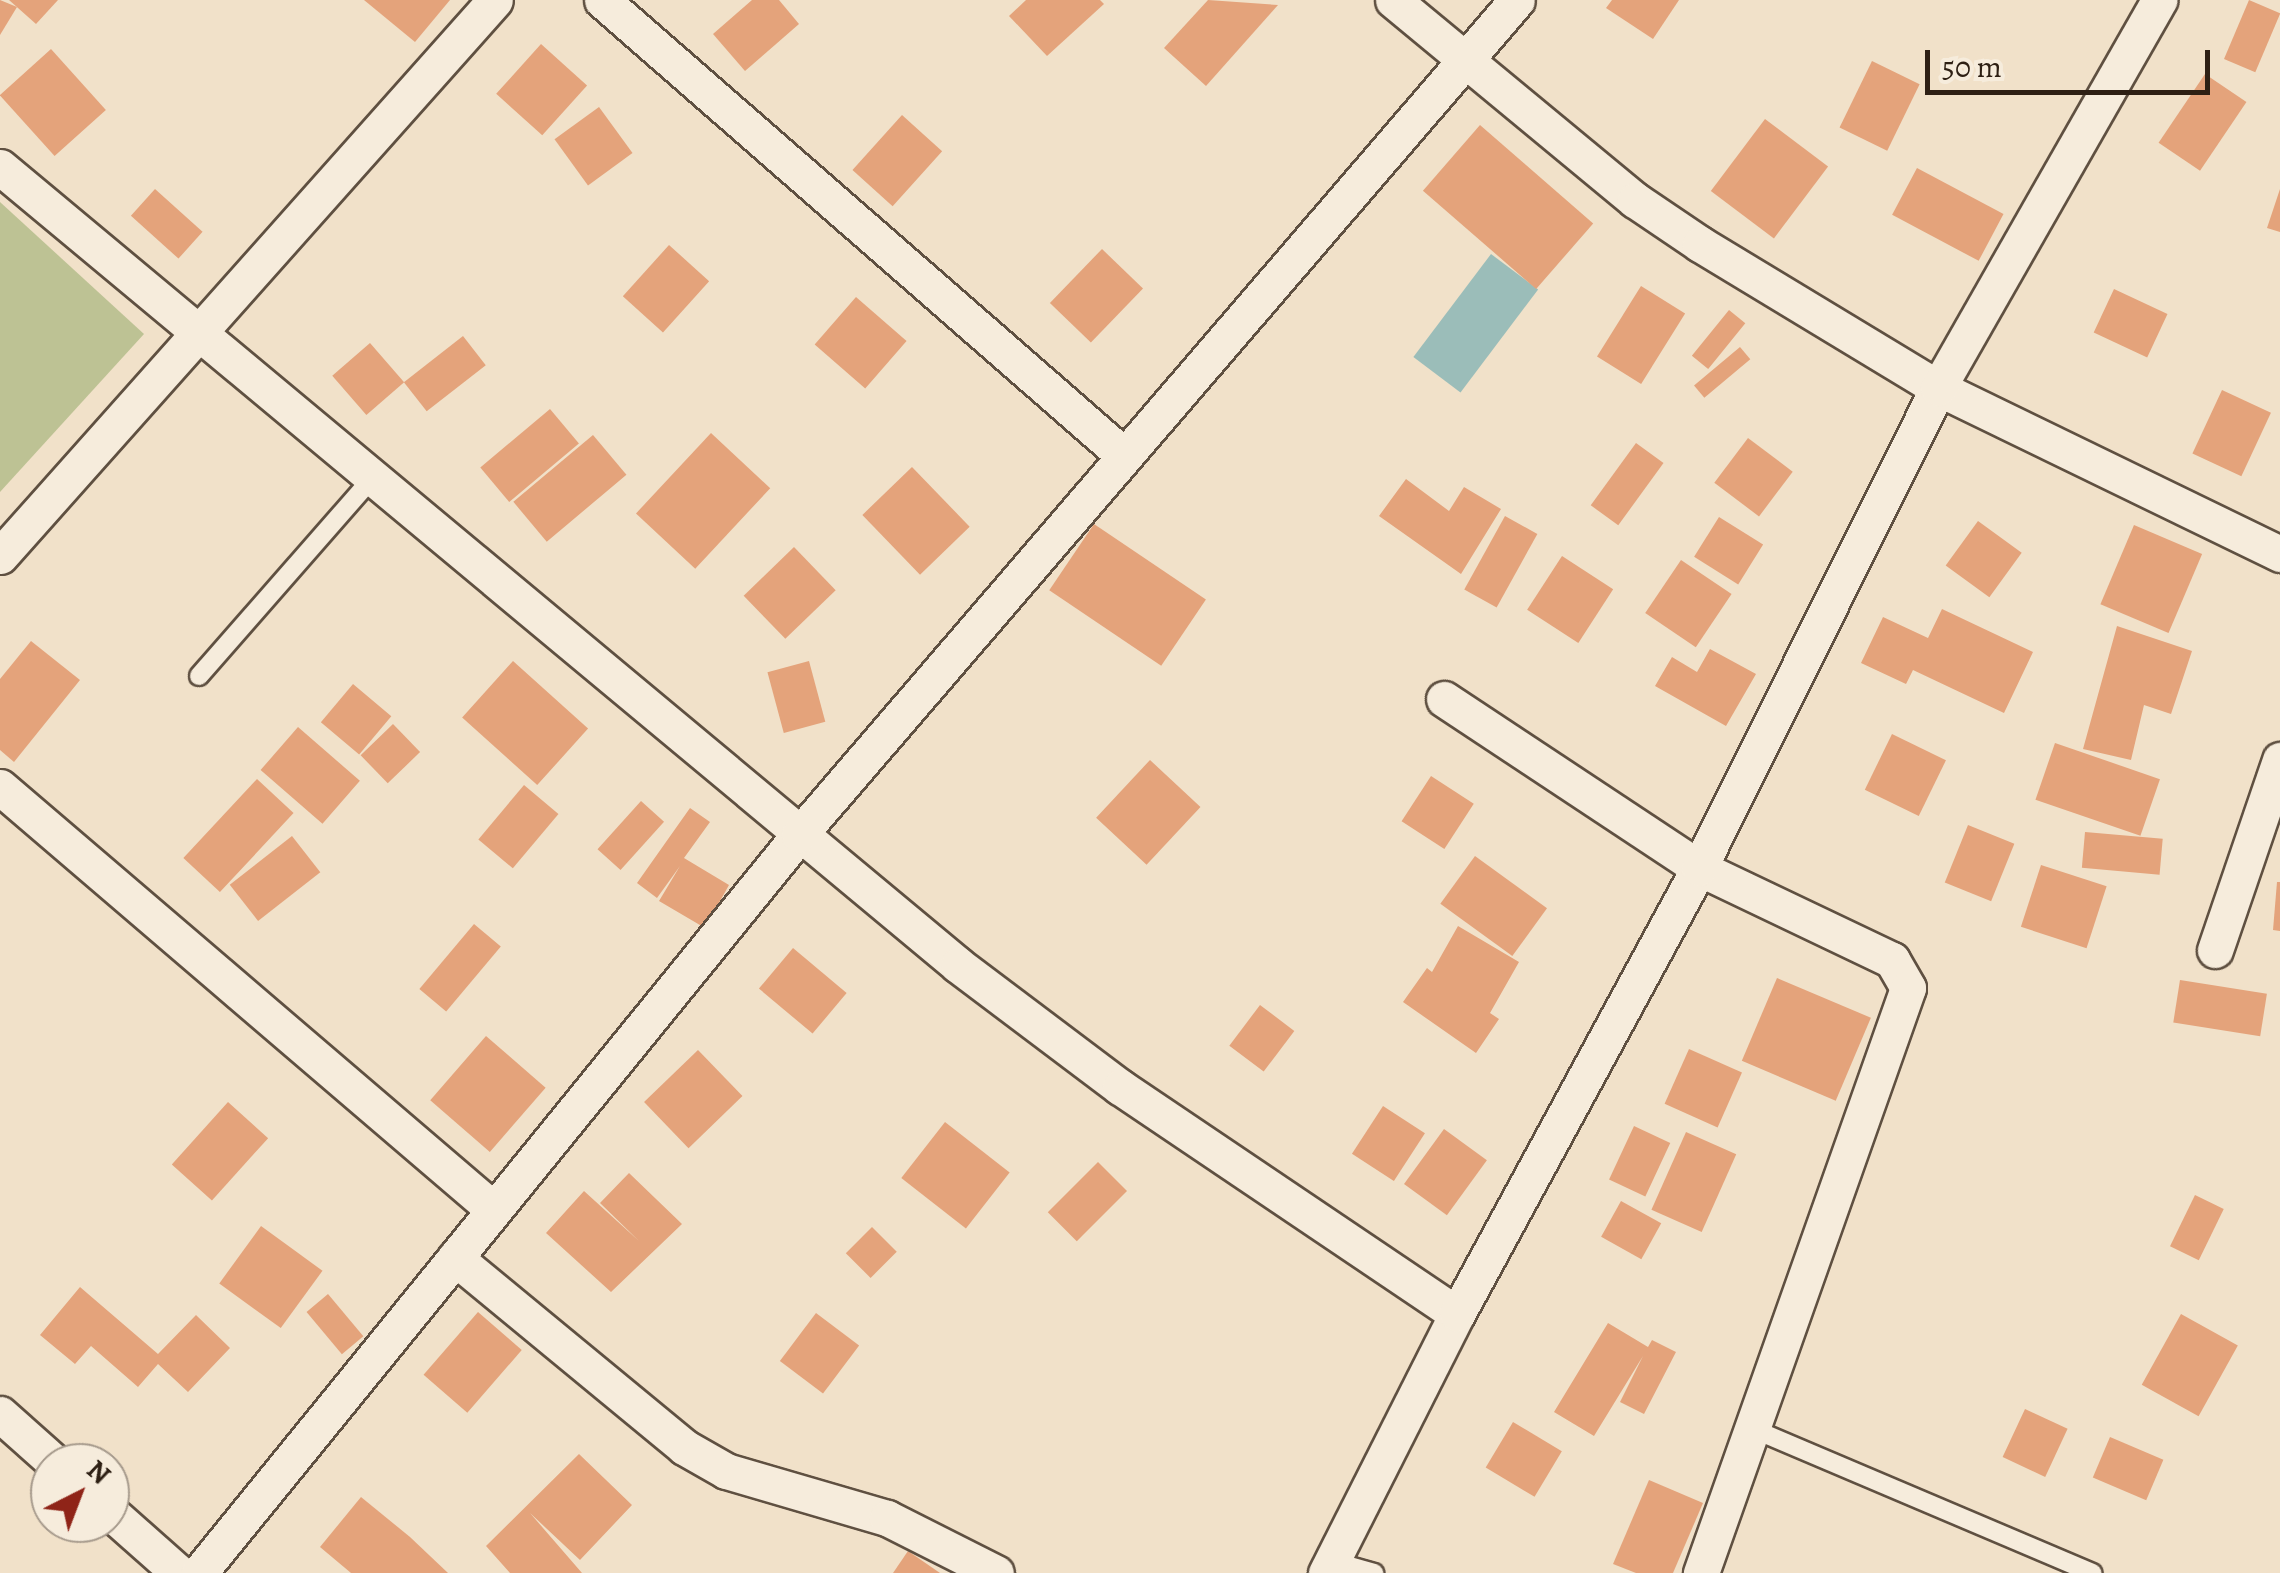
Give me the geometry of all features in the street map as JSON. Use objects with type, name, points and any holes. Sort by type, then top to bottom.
[{"type":"street","points":[[0,556],[495,0]]},
{"type":"street","points":[[602,0],[1122,454]]},
{"type":"street","points":[[1393,0],[1635,200],[1938,388],[2280,554]]},
{"type":"street","points":[[199,1573],[799,834],[1122,454],[1517,0]]},
{"type":"street","points":[[1329,1567],[1457,1314],[1698,868],[1938,388],[2159,0]]},
{"type":"street","points":[[0,167],[115,268],[202,330],[799,834],[1120,1086],[1457,1314]]},
{"type":"street","points":[[1444,699],[1698,868],[1892,960],[1908,988],[1701,1573]]},
{"type":"street","points":[[2216,950],[2280,760]]},
{"type":"street","points":[[0,787],[494,1210]]},
{"type":"street","points":[[455,1258],[684,1447],[726,1471],[887,1518],[996,1573]]},
{"type":"street","points":[[0,1414],[33,1443]]},
{"type":"street","points":[[130,1530],[179,1573]]},
{"type":"lane","points":[[200,676],[374,475]]},
{"type":"lane","points":[[1751,1428],[2093,1573]]},
{"type":"lane","points":[[1329,1567],[1374,1573]]},
{"type":"green space","points":[[0,202],[144,334],[0,492]]},
{"type":"water","points":[[1491,254],[1538,290],[1460,393],[1413,357]]},
{"type":"building","points":[[0,0],[17,7],[0,35]]},
{"type":"building","points":[[9,0],[58,0],[36,24]]},
{"type":"building","points":[[364,0],[450,0],[415,42]]},
{"type":"building","points":[[752,0],[779,0],[799,24],[745,71],[713,34]]},
{"type":"building","points":[[1026,0],[1100,0],[1104,4],[1047,56],[1009,16]]},
{"type":"building","points":[[1208,0],[1278,5],[1206,86],[1164,48]]},
{"type":"building","points":[[1612,0],[1679,0],[1653,39],[1606,8]]},
{"type":"building","points":[[2249,0],[2280,13],[2255,72],[2224,59]]},
{"type":"building","points":[[541,44],[587,85],[542,135],[496,94]]},
{"type":"building","points":[[51,49],[106,110],[55,156],[0,95]]},
{"type":"building","points":[[1872,61],[1920,84],[1887,151],[1840,128]]},
{"type":"building","points":[[2205,74],[2246,102],[2200,171],[2159,143]]},
{"type":"building","points":[[599,107],[633,153],[588,185],[555,139]]},
{"type":"building","points":[[902,115],[942,151],[893,206],[852,170]]},
{"type":"building","points":[[1765,119],[1828,167],[1774,238],[1711,191]]},
{"type":"building","points":[[1480,125],[1593,223],[1536,289],[1423,191]]},
{"type":"building","points":[[1917,168],[2004,214],[1979,261],[1892,215]]},
{"type":"building","points":[[155,189],[203,232],[178,259],[131,216]]},
{"type":"building","points":[[2280,189],[2280,232],[2267,228]]},
{"type":"building","points":[[669,245],[709,281],[663,332],[623,296]]},
{"type":"building","points":[[1102,249],[1143,289],[1091,343],[1050,303]]},
{"type":"building","points":[[1641,286],[1685,314],[1641,384],[1597,356]]},
{"type":"building","points":[[2114,289],[2167,314],[2147,357],[2094,333]]},
{"type":"building","points":[[856,297],[907,341],[865,389],[815,345]]},
{"type":"building","points":[[1729,310],[1745,323],[1708,369],[1692,356]]},
{"type":"building","points":[[463,336],[486,365],[427,411],[404,382]]},
{"type":"building","points":[[370,343],[404,382],[366,415],[332,376]]},
{"type":"building","points":[[1740,347],[1750,359],[1704,398],[1694,386]]},
{"type":"building","points":[[2222,390],[2271,413],[2241,476],[2192,453]]},
{"type":"building","points":[[550,409],[579,443],[509,502],[480,467]]},
{"type":"building","points":[[711,433],[770,488],[695,569],[636,513]]},
{"type":"building","points":[[593,435],[626,475],[547,542],[513,502]]},
{"type":"building","points":[[1748,438],[1793,472],[1759,516],[1714,483]]},
{"type":"building","points":[[1636,443],[1664,463],[1618,525],[1591,505]]},
{"type":"building","points":[[912,467],[970,527],[920,575],[862,515]]},
{"type":"building","points":[[1406,479],[1449,511],[1464,487],[1501,509],[1461,574],[1379,516]]},
{"type":"building","points":[[1505,516],[1537,534],[1497,607],[1464,589]]},
{"type":"building","points":[[1719,517],[1763,545],[1738,584],[1694,557]]},
{"type":"building","points":[[1978,521],[2022,553],[1989,597],[1946,565]]},
{"type":"building","points":[[1094,524],[1206,599],[1161,666],[1049,590]]},
{"type":"building","points":[[2134,525],[2202,554],[2169,633],[2100,604]]},
{"type":"building","points":[[794,547],[836,590],[785,639],[744,596]]},
{"type":"building","points":[[1562,556],[1613,589],[1578,643],[1527,610]]},
{"type":"building","points":[[1681,560],[1732,594],[1696,647],[1645,613]]},
{"type":"building","points":[[1942,609],[2033,652],[2004,713],[1913,670],[1906,684],[1861,663],[1883,617],[1928,638]]},
{"type":"building","points":[[2117,626],[2192,651],[2171,714],[2144,705],[2131,760],[2083,749]]},
{"type":"building","points":[[31,641],[80,680],[14,762],[0,750],[0,679]]},
{"type":"building","points":[[1710,649],[1756,674],[1726,726],[1655,686],[1672,657],[1697,672]]},
{"type":"building","points":[[513,661],[588,729],[537,785],[462,717]]},
{"type":"building","points":[[809,661],[825,722],[784,733],[767,672]]},
{"type":"building","points":[[353,684],[391,716],[359,754],[321,722]]},
{"type":"building","points":[[393,724],[420,752],[388,783],[361,755]]},
{"type":"building","points":[[298,727],[360,781],[322,824],[261,770]]},
{"type":"building","points":[[1892,734],[1946,760],[1919,816],[1865,790]]},
{"type":"building","points":[[2055,743],[2160,779],[2140,836],[2035,800]]},
{"type":"building","points":[[1150,760],[1200,807],[1147,865],[1096,818]]},
{"type":"building","points":[[1431,776],[1474,804],[1444,849],[1402,821]]},
{"type":"building","points":[[257,779],[294,813],[220,892],[183,858]]},
{"type":"building","points":[[524,785],[558,814],[513,868],[478,839]]},
{"type":"building","points":[[641,801],[664,822],[621,870],[598,849]]},
{"type":"building","points":[[690,808],[710,822],[684,858],[729,885],[705,928],[659,901],[680,866],[657,898],[637,883]]},
{"type":"building","points":[[1968,825],[2014,844],[1991,901],[1945,882]]},
{"type":"building","points":[[2085,832],[2163,839],[2160,875],[2082,868]]},
{"type":"building","points":[[292,836],[320,872],[258,921],[230,885]]},
{"type":"building","points":[[1475,856],[1547,908],[1512,956],[1440,904]]},
{"type":"building","points":[[2041,865],[2107,886],[2087,948],[2021,927]]},
{"type":"building","points":[[2280,882],[2280,931],[2273,930]]},
{"type":"building","points":[[474,924],[501,946],[446,1012],[419,989]]},
{"type":"building","points":[[1458,926],[1519,962],[1490,1013],[1499,1019],[1476,1053],[1403,1002],[1427,968],[1432,972]]},
{"type":"building","points":[[793,948],[847,993],[813,1034],[759,989]]},
{"type":"building","points":[[1777,978],[1871,1018],[1836,1101],[1742,1061]]},
{"type":"building","points":[[2180,980],[2267,994],[2260,1036],[2173,1022]]},
{"type":"building","points":[[1260,1005],[1294,1031],[1264,1072],[1229,1046]]},
{"type":"building","points":[[486,1036],[546,1088],[490,1152],[430,1100]]},
{"type":"building","points":[[1689,1049],[1742,1073],[1718,1127],[1665,1104]]},
{"type":"building","points":[[698,1050],[742,1096],[689,1148],[644,1102]]},
{"type":"building","points":[[228,1102],[268,1138],[212,1201],[172,1164]]},
{"type":"building","points":[[1383,1106],[1425,1133],[1394,1181],[1352,1154]]},
{"type":"building","points":[[945,1122],[1010,1172],[966,1228],[901,1178]]},
{"type":"building","points":[[1634,1126],[1670,1143],[1645,1196],[1609,1179]]},
{"type":"building","points":[[1444,1129],[1487,1160],[1447,1215],[1404,1184]]},
{"type":"building","points":[[1686,1132],[1736,1154],[1702,1232],[1651,1210]]},
{"type":"building","points":[[1098,1162],[1127,1191],[1077,1241],[1048,1212]]},
{"type":"building","points":[[629,1173],[682,1224],[611,1292],[546,1233],[584,1191],[639,1241],[600,1203]]},
{"type":"building","points":[[2195,1195],[2224,1209],[2199,1260],[2170,1246]]},
{"type":"building","points":[[1621,1201],[1661,1223],[1641,1259],[1601,1237]]},
{"type":"building","points":[[261,1226],[322,1271],[281,1328],[219,1283]]},
{"type":"building","points":[[872,1227],[897,1252],[871,1278],[846,1253]]},
{"type":"building","points":[[80,1287],[158,1354],[196,1315],[230,1348],[188,1392],[158,1364],[138,1387],[91,1346],[75,1364],[40,1335]]},
{"type":"building","points":[[328,1294],[363,1336],[342,1354],[307,1312]]},
{"type":"building","points":[[478,1312],[522,1350],[467,1413],[424,1375]]},
{"type":"building","points":[[816,1313],[859,1345],[823,1393],[780,1361]]},
{"type":"building","points":[[2181,1314],[2238,1346],[2199,1416],[2142,1385]]},
{"type":"building","points":[[1608,1323],[1648,1347],[1652,1340],[1676,1352],[1644,1414],[1620,1402],[1643,1356],[1594,1436],[1554,1412]]},
{"type":"building","points":[[2025,1409],[2068,1429],[2045,1477],[2003,1457]]},
{"type":"building","points":[[1513,1422],[1562,1451],[1535,1497],[1486,1467]]},
{"type":"building","points":[[2110,1437],[2163,1460],[2146,1500],[2093,1478]]},
{"type":"building","points":[[579,1454],[632,1505],[580,1560],[530,1513],[582,1573],[510,1573],[486,1546]]},
{"type":"building","points":[[1649,1480],[1703,1503],[1673,1573],[1636,1573],[1613,1564]]},
{"type":"building","points":[[361,1497],[448,1573],[351,1573],[320,1547]]},
{"type":"building","points":[[908,1551],[940,1573],[893,1573]]}]
